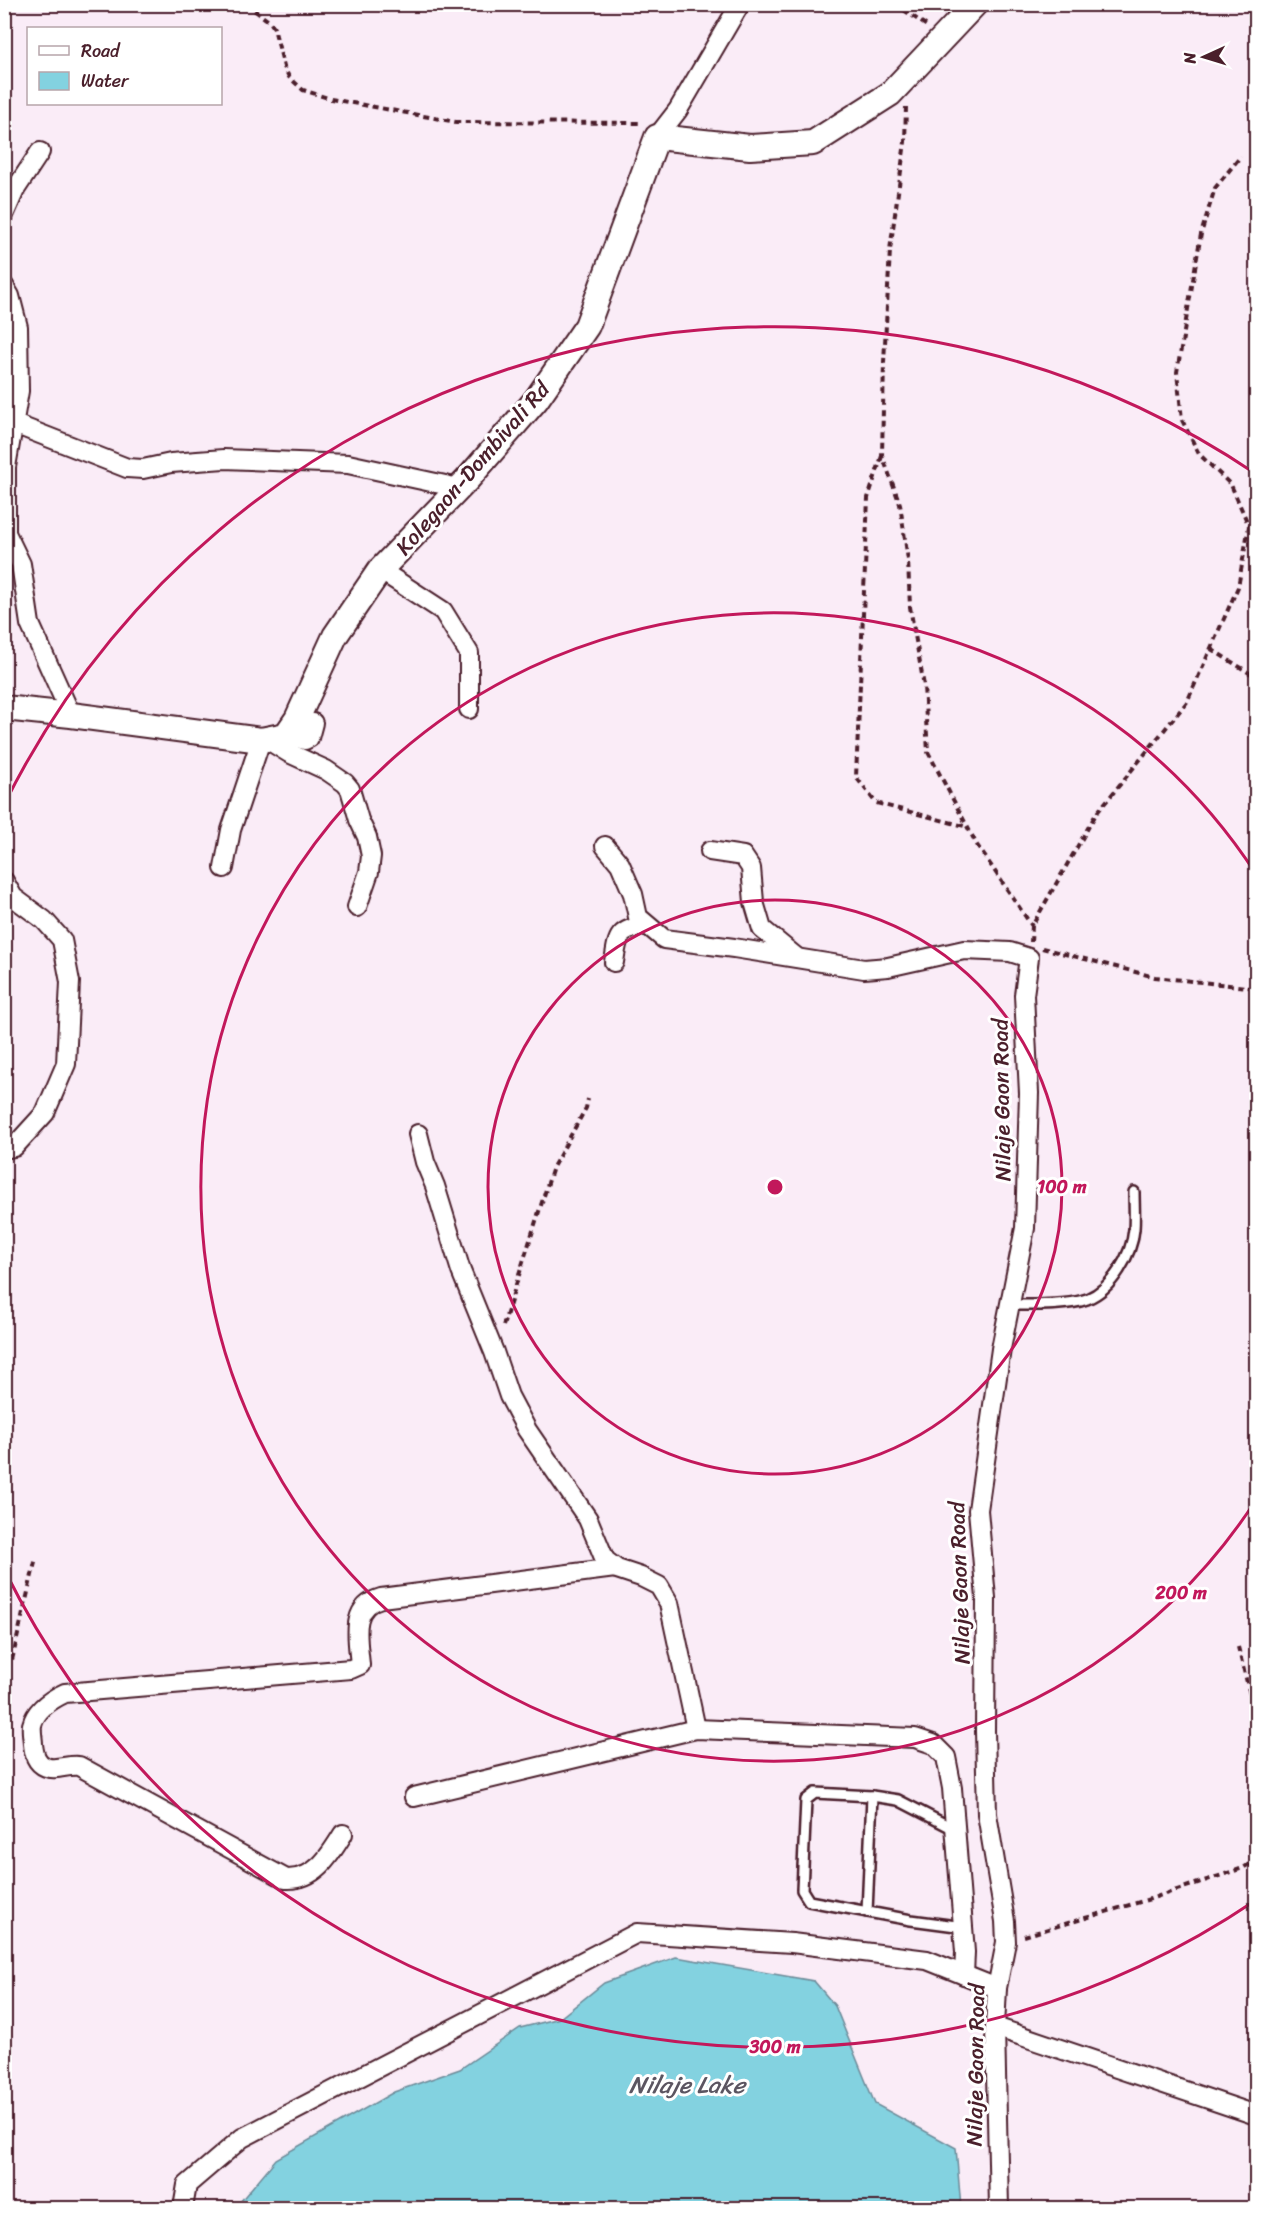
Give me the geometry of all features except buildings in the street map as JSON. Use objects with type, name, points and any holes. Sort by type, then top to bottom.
[{"type":"street","points":[[740,4],[678,110],[663,130],[750,147],[813,142],[890,94],[975,4]]},
{"type":"street","name":"Kolegaon-Dombivali Rd","points":[[272,738],[297,719],[335,636],[380,570],[459,488],[536,400],[587,326],[663,130]]},
{"type":"street","points":[[4,215],[15,190],[40,152]]},
{"type":"street","points":[[4,286],[10,296],[18,327],[11,359],[19,391],[6,467],[8,548],[21,564],[30,624],[71,715]]},
{"type":"street","points":[[12,423],[127,468],[143,469],[171,463],[224,459],[348,464],[459,488]]},
{"type":"street","points":[[380,570],[443,610],[470,652],[469,709]]},
{"type":"street","points":[[4,708],[305,740],[309,738],[313,723]]},
{"type":"street","points":[[224,868],[231,830],[272,738]]},
{"type":"street","points":[[272,738],[289,753],[326,770],[350,789],[359,820],[367,837],[371,856],[369,872],[357,907]]},
{"type":"street","points":[[605,846],[620,864],[633,894],[638,917],[664,939],[864,969],[888,968],[964,950],[1030,951]]},
{"type":"street","points":[[710,851],[743,856],[751,868],[754,902],[762,929],[797,958]]},
{"type":"street","points":[[4,881],[13,897],[44,920],[62,940],[70,982],[66,1064],[45,1113],[14,1147],[4,1149]]},
{"type":"street","points":[[614,962],[618,936],[627,929],[646,925]]},
{"type":"street","name":"Nilaje Gaon Road","points":[[999,2208],[995,2026],[997,1988],[1006,1942],[1005,1921],[987,1807],[986,1598],[978,1510],[991,1416],[1025,1228],[1029,1093],[1024,995],[1030,951]]},
{"type":"street","points":[[417,1134],[424,1162],[435,1186],[461,1271],[509,1396],[527,1430],[588,1519],[605,1560],[615,1568],[641,1576],[659,1586],[669,1603],[696,1729]]},
{"type":"street","points":[[343,1834],[313,1874],[299,1880],[286,1879],[79,1766],[49,1768],[41,1764],[34,1754],[32,1725],[40,1711],[52,1698],[65,1693],[351,1669],[360,1665],[357,1631],[360,1613],[368,1601],[615,1568]]},
{"type":"street","points":[[414,1797],[696,1729],[915,1738],[933,1744],[946,1756],[954,1804],[964,1927],[964,1975]]},
{"type":"street","points":[[954,1804],[987,1807]]},
{"type":"street","points":[[183,2208],[187,2185],[242,2138],[637,1933],[792,1943],[927,1960],[997,1988]]},
{"type":"street","points":[[995,2026],[1257,2115]]},
{"type":"lane","points":[[1010,1305],[1039,1305],[1086,1300],[1100,1293],[1125,1259],[1134,1231],[1134,1192]]},
{"type":"lane","points":[[956,1830],[898,1800],[872,1796],[815,1793],[806,1800],[802,1890],[809,1901],[964,1927]]},
{"type":"lane","points":[[867,1911],[872,1796]]},
{"type":"path","points":[[246,4],[270,22],[274,28],[284,67],[289,77],[303,90],[331,99],[456,122],[663,130]]},
{"type":"path","points":[[895,4],[924,26],[954,27]]},
{"type":"path","points":[[906,77],[905,142],[890,250],[882,455],[868,498],[856,777],[876,803],[968,827]]},
{"type":"path","points":[[882,455],[900,504],[908,560],[910,607],[924,686],[928,752],[995,873],[1032,926],[1096,814],[1187,702],[1238,587],[1248,525],[1231,485],[1199,454],[1182,420],[1177,372],[1201,234],[1215,188],[1241,156]]},
{"type":"path","points":[[1211,648],[1257,676]]},
{"type":"path","points":[[1030,951],[1155,977],[1257,988]]},
{"type":"path","points":[[494,1352],[554,1167],[586,1108],[588,1099]]},
{"type":"path","points":[[4,1666],[12,1660],[36,1558]]},
{"type":"path","points":[[1238,1647],[1257,1719]]},
{"type":"path","points":[[1006,1942],[1149,1899],[1243,1868],[1257,1860]]},
{"type":"water","name":"Nilaje Lake","points":[[676,1957],[814,1981],[835,2006],[875,2104],[956,2148],[961,2208],[235,2208],[276,2159],[394,2092],[460,2069],[520,2028],[560,2018],[604,1983]]}]
